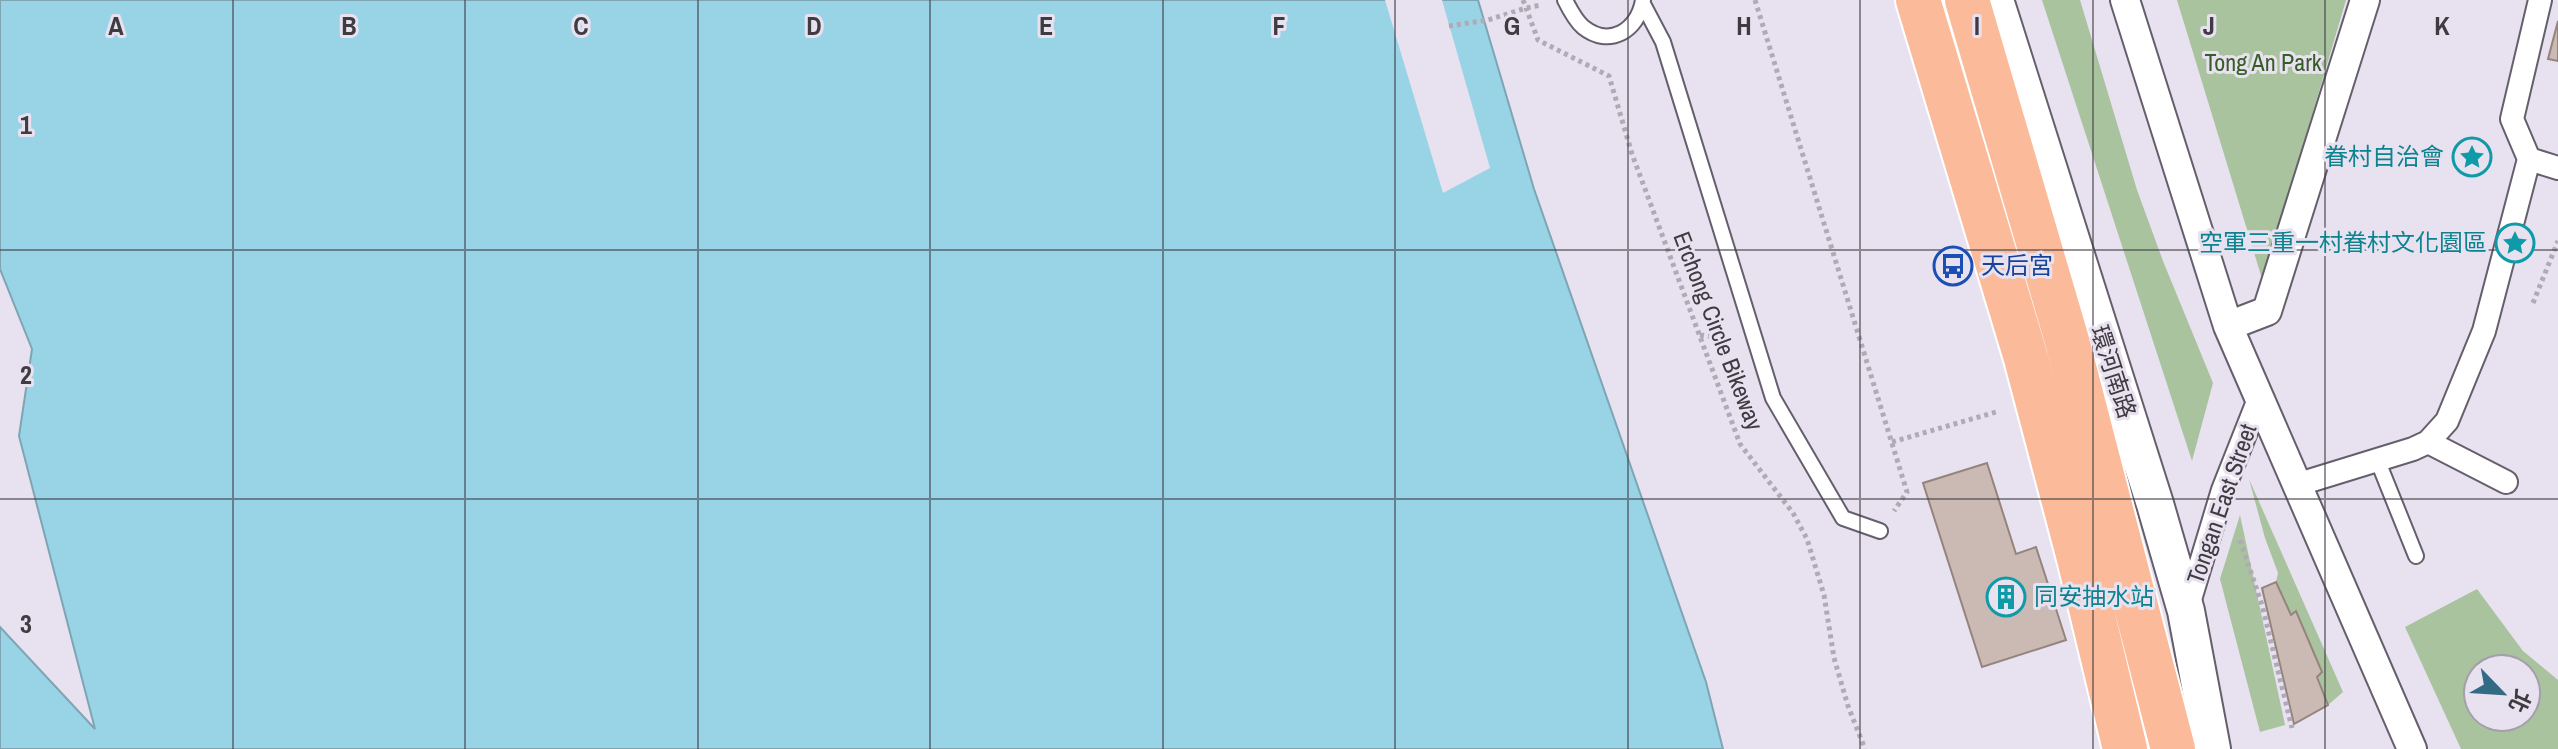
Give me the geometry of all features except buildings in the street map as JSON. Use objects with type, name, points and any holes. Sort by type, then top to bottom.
[{"type":"highway","points":[[1918,0],[2026,358],[2125,749]]},
{"type":"highway","points":[[1967,0],[2068,344],[2173,749]]},
{"type":"highway","points":[[2079,558],[2150,749]]},
{"type":"street","points":[[1908,0],[2001,298],[2110,749]]},
{"type":"street","name":"環河南路","points":[[1995,0],[2155,504],[2186,611],[2212,749]]},
{"type":"street","points":[[2125,0],[2228,326],[2412,749]]},
{"type":"street","points":[[2228,326],[2267,311],[2365,0]]},
{"type":"street","points":[[2296,485],[2428,442],[2447,421],[2484,331],[2529,159],[2512,119],[2540,0]]},
{"type":"street","points":[[2529,159],[2558,168]]},
{"type":"street","name":"Tongan East Street","points":[[2186,611],[2223,490],[2259,399]]},
{"type":"street","points":[[2428,442],[2506,482]]},
{"type":"lane","points":[[1565,1],[1582,26],[1600,36],[1618,36],[1633,27],[1643,2]]},
{"type":"lane","points":[[1643,2],[1663,42],[1773,398],[1843,518],[1880,531]]},
{"type":"lane","points":[[2377,459],[2416,556]]},
{"type":"path","name":"Erchong Circle Bikeway","points":[[1523,0],[1538,40],[1609,76],[1632,154],[1740,444],[1793,513],[1807,539],[1824,595],[1834,658],[1865,749]]},
{"type":"path","points":[[1755,0],[1907,492]]},
{"type":"path","points":[[1449,26],[1565,1]]},
{"type":"path","points":[[2533,303],[2558,241]]},
{"type":"path","points":[[1892,442],[1996,412]]},
{"type":"path","points":[[2223,490],[2262,605],[2292,728]]},
{"type":"green space","points":[[2042,0],[2080,0],[2137,190],[2213,383],[2192,461]]},
{"type":"green space","name":"Tong An Park","points":[[2177,0],[2346,0],[2263,282]]},
{"type":"green space","points":[[2249,479],[2343,692],[2328,705],[2295,612],[2291,615],[2276,582],[2278,573]]},
{"type":"green space","points":[[2240,515],[2285,725],[2260,732],[2220,579]]},
{"type":"green space","points":[[2477,589],[2525,653],[2462,653],[2462,733],[2542,733],[2542,667],[2558,680],[2558,749],[2461,749],[2405,627]]},
{"type":"water","points":[[0,0],[1478,0],[1534,189],[1706,682],[1723,749],[0,749],[0,627],[95,729],[19,436],[32,349],[0,269]]},
{"type":"pier","points":[[1385,0],[1442,0],[1490,168],[1443,193]]},
{"type":"place","name":"眷村自治會","points":[[2472,157]]},
{"type":"place","name":"空軍三重一村眷村文化園區","points":[[2515,243]]},
{"type":"place","name":"天后宮","points":[[1953,266]]},
{"type":"place","name":"同安抽水站","points":[[2006,597]]}]
